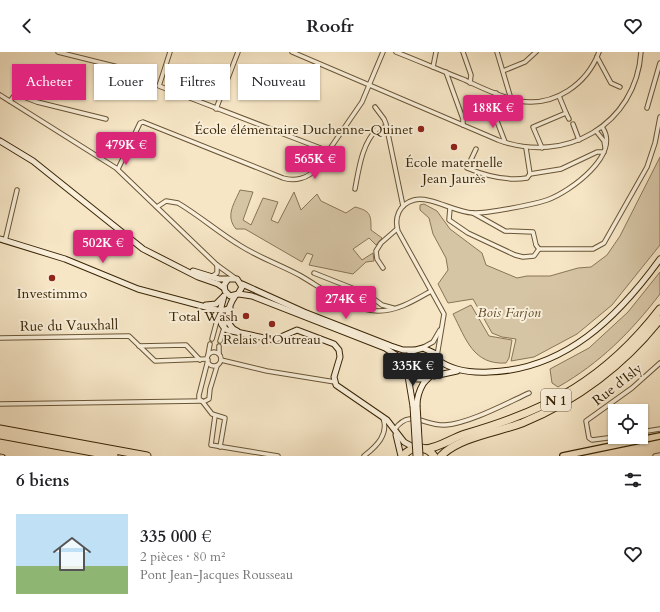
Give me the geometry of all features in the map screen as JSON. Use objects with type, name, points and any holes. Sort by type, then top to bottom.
[{"type":"highway","name":"N 1","points":[[425,449],[514,420],[564,395],[593,376],[618,356],[660,309]]},
{"type":"highway","name":"N 1","points":[[441,456],[459,444],[528,420],[577,394],[625,357],[660,319]]},
{"type":"highway","points":[[0,429],[148,456]]},
{"type":"highway","points":[[0,435],[114,456]]},
{"type":"highway","points":[[402,456],[415,448],[425,449],[434,456]]},
{"type":"main road","points":[[0,141],[37,164],[136,244],[157,257],[198,277],[225,286]]},
{"type":"main road","points":[[2,240],[65,259],[138,289],[220,310],[230,308]]},
{"type":"main road","points":[[408,372],[417,380],[430,378],[446,372],[514,370],[544,362],[568,350],[591,335],[621,308],[660,259]]},
{"type":"main road","points":[[180,268],[211,277],[225,286],[230,295],[252,296],[385,348],[396,354],[406,364]]},
{"type":"main road","points":[[201,305],[215,304],[225,286],[235,278],[242,284],[304,312],[399,349],[414,350],[422,348],[430,350],[437,359],[447,366],[464,371]]},
{"type":"main road","points":[[242,284],[242,290],[237,295],[230,308],[228,322],[230,327],[244,334]]},
{"type":"main road","points":[[225,286],[220,310],[220,321],[224,328],[228,331],[274,340],[291,331],[298,330],[333,343],[337,347],[340,354],[335,382],[340,389],[383,418],[395,429],[406,444],[415,448]]},
{"type":"main road","points":[[414,350],[408,355],[406,364],[415,406],[420,456]]},
{"type":"main road","points":[[416,456],[415,406],[420,390],[437,369],[437,359]]},
{"type":"main road","points":[[395,429],[402,456]]},
{"type":"main road","points":[[563,456],[660,436]]},
{"type":"main road","points":[[577,456],[660,439]]},
{"type":"street","points":[[58,52],[106,64]]},
{"type":"street","points":[[170,52],[159,86],[328,151]]},
{"type":"street","points":[[216,109],[238,52]]},
{"type":"street","points":[[292,52],[463,125],[505,142],[526,148],[542,148],[563,145],[579,140],[602,127],[619,110],[628,95],[636,77],[641,52]]},
{"type":"street","points":[[118,169],[140,123],[143,122],[288,180],[299,179],[311,174],[362,102],[383,52]]},
{"type":"street","points":[[396,52],[511,99],[537,102],[559,96],[579,83],[589,71],[599,52]]},
{"type":"street","points":[[433,67],[436,52]]},
{"type":"street","points":[[464,52],[471,75],[470,82]]},
{"type":"street","points":[[497,52],[511,99]]},
{"type":"street","points":[[503,71],[527,60],[536,52]]},
{"type":"street","points":[[597,57],[611,83],[620,87]]},
{"type":"street","points":[[647,108],[660,63]]},
{"type":"street","points":[[446,72],[463,119],[463,125]]},
{"type":"street","points":[[496,93],[492,108],[505,142]]},
{"type":"street","points":[[0,95],[118,169],[217,265],[235,278]]},
{"type":"street","points":[[10,101],[14,96],[19,95],[37,102],[106,119]]},
{"type":"street","points":[[559,96],[569,119]]},
{"type":"street","points":[[375,108],[384,119],[387,127],[403,206]]},
{"type":"street","points":[[542,148],[533,127],[566,112]]},
{"type":"street","points":[[539,249],[593,249],[604,243],[647,167],[656,140],[660,117]]},
{"type":"street","points":[[573,124],[579,140]]},
{"type":"street","points":[[355,188],[365,148],[376,131],[380,128],[387,127]]},
{"type":"street","points":[[472,213],[534,203],[553,198],[564,192],[595,167],[604,152],[607,139],[602,127]]},
{"type":"street","points":[[596,131],[604,142],[604,152]]},
{"type":"street","points":[[526,148],[530,174]]},
{"type":"street","points":[[476,149],[467,168],[485,175],[514,179],[527,178],[530,174],[561,169],[597,152],[604,152]]},
{"type":"street","points":[[2,240],[17,190]]},
{"type":"street","points":[[437,359],[444,312],[397,230],[397,217],[403,206],[409,202],[418,200],[472,213],[504,231],[533,232],[535,243],[539,249]]},
{"type":"street","points":[[157,207],[166,201],[178,203],[242,247],[296,274],[352,306],[375,311],[396,308],[408,304],[431,291]]},
{"type":"street","points":[[450,208],[448,217],[450,221],[472,236],[520,256],[534,256],[539,249]]},
{"type":"street","points":[[383,268],[377,259],[376,251],[381,243],[397,230]]},
{"type":"street","points":[[211,277],[217,273],[217,265]]},
{"type":"street","points":[[217,265],[225,286]]},
{"type":"street","points":[[314,273],[367,294],[382,305],[396,308]]},
{"type":"street","points":[[212,339],[220,310]]},
{"type":"street","points":[[220,341],[228,315]]},
{"type":"street","points":[[422,348],[433,342],[443,324]]},
{"type":"street","name":"Rue du Vauxhall","points":[[0,338],[129,336],[155,361],[208,359]]},
{"type":"street","points":[[210,344],[208,359],[199,395],[201,401],[212,414],[226,418],[220,447]]},
{"type":"street","points":[[139,346],[186,345],[200,360]]},
{"type":"street","points":[[219,346],[221,360]]},
{"type":"street","points":[[208,359],[213,353],[219,354]]},
{"type":"street","points":[[208,359],[210,365],[217,366]]},
{"type":"street","points":[[221,360],[267,372],[335,382]]},
{"type":"street","points":[[0,404],[201,401],[209,399],[210,389],[217,366],[221,360]]},
{"type":"street","name":"Rue d'Isly","points":[[610,404],[632,388],[660,362]]},
{"type":"street","points":[[395,429],[400,422],[407,418],[438,424],[453,424],[501,406],[529,393]]},
{"type":"street","name":"Rue d'Isly","points":[[608,405],[586,421],[589,438],[592,440],[608,438]]},
{"type":"street","points":[[216,416],[210,446],[278,456]]},
{"type":"street","points":[[364,456],[384,435],[386,428],[383,418]]},
{"type":"street","points":[[648,431],[660,429]]},
{"type":"street","points":[[655,456],[660,455]]},
{"type":"green space","name":"Bois Farjon","points":[[660,157],[660,245],[612,305],[577,334],[534,357],[511,361],[516,339],[502,337],[492,333],[473,299],[448,303],[438,284],[448,270],[446,258],[433,234],[429,218],[420,210],[420,205],[424,204],[437,211],[450,229],[482,253],[486,265],[517,278],[527,276],[550,276],[578,268],[591,267],[607,255],[620,236]]},
{"type":"green space","points":[[240,190],[253,192],[243,220],[251,225],[263,198],[278,202],[271,220],[278,223],[294,192],[301,210],[317,194],[321,201],[346,213],[355,207],[364,210],[369,214],[371,230],[382,238],[376,245],[369,238],[353,249],[362,260],[373,253],[374,261],[366,262],[353,274],[309,265],[313,255],[307,253],[302,262],[245,229],[236,229],[231,219],[231,215],[233,205]]},
{"type":"green space","points":[[660,272],[660,294],[626,334],[588,368],[573,378],[558,387],[552,383],[550,369],[589,348],[628,312]]},
{"type":"green space","points":[[471,305],[489,336],[512,340],[509,358],[506,363],[486,360],[472,349],[467,341],[453,314]]},
{"type":"green space","points":[[422,351],[431,355],[435,364],[431,373],[422,377],[413,373],[409,364],[413,355]]},
{"type":"railway","points":[[0,455],[4,456]]},
{"type":"place","name":"École élémentaire Duchenne-Quinet","points":[[421,129]]},
{"type":"place","name":"École maternelle Jean Jaurès","points":[[454,147]]},
{"type":"place","name":"Investimmo","points":[[52,278]]},
{"type":"place","name":"Total Wash","points":[[246,316]]},
{"type":"place","name":"Relais d'Outreau","points":[[272,324]]}]
